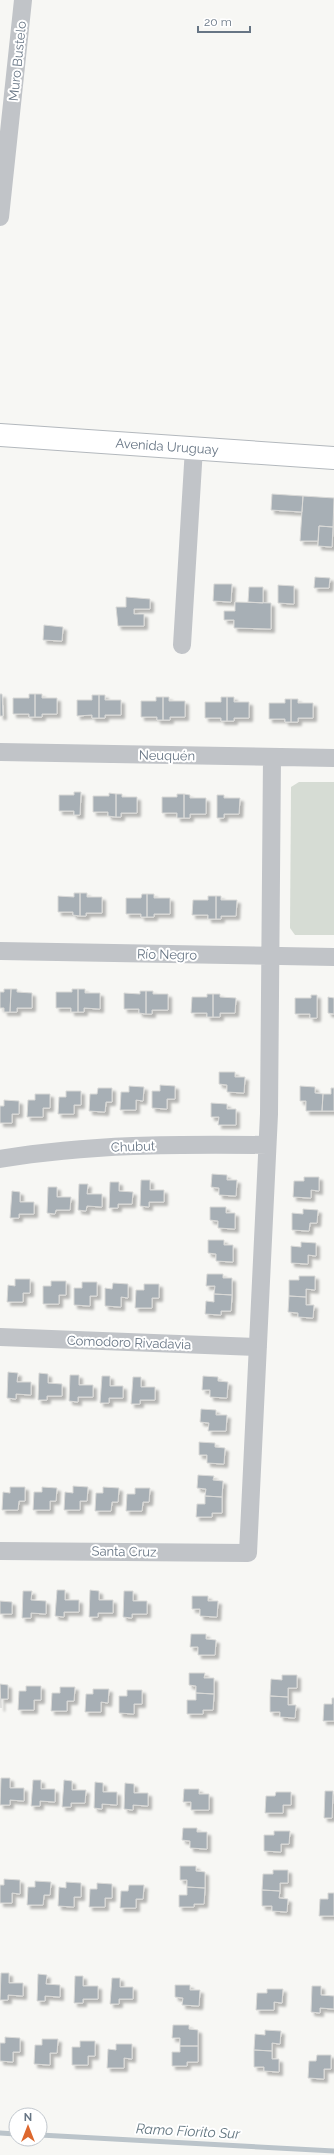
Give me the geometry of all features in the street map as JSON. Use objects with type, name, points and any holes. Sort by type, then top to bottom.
[{"type":"main road","name":"Avenida Uruguay","points":[[0,435],[334,458]]},
{"type":"street","name":"Muro Bustelo","points":[[0,217],[23,0]]},
{"type":"street","points":[[182,645],[194,448]]},
{"type":"street","name":"Neuquén","points":[[0,752],[334,758]]},
{"type":"street","points":[[258,1347],[267,1145],[272,756]]},
{"type":"street","name":"Río Negro","points":[[0,951],[334,957]]},
{"type":"street","name":"Chubut","points":[[0,1159],[100,1147],[179,1144],[267,1145]]},
{"type":"street","name":"Comodoro Rivadavia","points":[[0,1337],[258,1347]]},
{"type":"street","name":"Santa Cruz","points":[[0,1551],[248,1553],[258,1347]]},
{"type":"shaded area","points":[[299,782],[334,782],[334,935],[295,935],[290,928],[291,787]]},
{"type":"building","points":[[272,494],[303,496],[302,512],[271,510]]},
{"type":"building","points":[[303,496],[334,498],[333,527],[319,526],[318,541],[300,541]]},
{"type":"building","points":[[319,526],[333,527],[332,547],[318,546]]},
{"type":"building","points":[[315,577],[330,578],[329,588],[314,588]]},
{"type":"building","points":[[214,584],[232,584],[231,602],[213,601]]},
{"type":"building","points":[[278,585],[294,586],[294,604],[278,603]]},
{"type":"building","points":[[249,587],[263,587],[263,603],[248,602]]},
{"type":"building","points":[[126,597],[150,599],[150,609],[134,609],[134,614],[144,614],[144,626],[118,626],[116,607],[126,607]]},
{"type":"building","points":[[235,602],[271,603],[271,629],[234,628],[234,620],[224,620],[224,611],[235,611]]},
{"type":"building","points":[[44,625],[63,627],[62,641],[43,640]]},
{"type":"building","points":[[0,694],[2,694],[3,716],[0,716]]},
{"type":"building","points":[[29,694],[35,694],[35,717],[29,717],[29,714],[13,714],[13,698],[29,698]]},
{"type":"building","points":[[35,694],[42,694],[42,698],[57,698],[57,714],[42,714],[42,717],[35,717]]},
{"type":"building","points":[[92,695],[99,695],[99,718],[92,718],[92,715],[77,716],[77,700],[92,700]]},
{"type":"building","points":[[99,695],[105,695],[105,700],[121,700],[121,715],[105,715],[105,718],[99,718]]},
{"type":"building","points":[[156,697],[163,697],[163,720],[157,720],[157,717],[141,717],[141,701],[156,701]]},
{"type":"building","points":[[163,697],[169,697],[169,701],[185,701],[185,717],[170,717],[170,720],[163,720]]},
{"type":"building","points":[[221,697],[227,697],[227,721],[221,721],[221,718],[205,718],[205,702],[221,702]]},
{"type":"building","points":[[227,697],[234,697],[234,702],[249,702],[249,718],[234,718],[234,721],[227,721]]},
{"type":"building","points":[[285,699],[291,699],[291,722],[285,722],[285,719],[269,719],[269,703],[285,703]]},
{"type":"building","points":[[291,699],[298,699],[298,703],[313,703],[313,718],[298,718],[298,722],[291,722]]},
{"type":"building","points":[[74,792],[81,792],[80,815],[74,815],[74,811],[59,811],[59,795],[74,795]]},
{"type":"building","points":[[109,793],[116,794],[116,817],[108,816],[108,812],[93,812],[93,796],[109,796]]},
{"type":"building","points":[[116,794],[122,794],[122,797],[137,797],[137,813],[121,813],[121,817],[116,817]]},
{"type":"building","points":[[177,794],[184,794],[184,818],[177,818],[177,813],[162,813],[162,797],[177,797]]},
{"type":"building","points":[[184,794],[190,795],[190,798],[206,798],[206,814],[190,814],[190,818],[184,818]]},
{"type":"building","points":[[217,795],[224,795],[224,798],[240,798],[239,814],[224,814],[224,818],[217,818]]},
{"type":"building","points":[[74,893],[80,893],[80,916],[73,915],[73,912],[58,912],[58,896],[74,897]]},
{"type":"building","points":[[80,893],[87,893],[87,897],[102,897],[102,913],[86,913],[86,916],[80,916]]},
{"type":"building","points":[[142,894],[147,894],[147,917],[141,917],[141,914],[126,914],[126,898],[141,898]]},
{"type":"building","points":[[147,894],[154,894],[154,898],[170,898],[170,914],[154,914],[154,917],[147,917]]},
{"type":"building","points":[[208,896],[216,896],[216,919],[208,919],[208,915],[192,915],[193,900],[208,900]]},
{"type":"building","points":[[216,896],[221,896],[221,900],[237,900],[236,916],[221,916],[221,919],[216,919]]},
{"type":"building","points":[[4,989],[11,989],[10,1012],[4,1012],[4,1008],[0,1008],[0,992],[4,992]]},
{"type":"building","points":[[11,989],[17,989],[17,992],[32,993],[32,1008],[17,1008],[17,1012],[10,1012]]},
{"type":"building","points":[[72,989],[78,989],[78,1012],[71,1012],[71,1008],[56,1008],[56,992],[72,992]]},
{"type":"building","points":[[78,989],[85,989],[85,993],[100,993],[100,1009],[84,1008],[84,1012],[78,1012]]},
{"type":"building","points":[[140,991],[146,991],[146,1014],[139,1013],[139,1009],[124,1009],[124,993],[140,994]]},
{"type":"building","points":[[146,991],[153,991],[153,994],[168,994],[168,1010],[152,1010],[152,1014],[146,1014]]},
{"type":"building","points":[[207,994],[213,994],[213,1017],[207,1017],[207,1013],[191,1013],[192,997],[207,997]]},
{"type":"building","points":[[213,994],[220,994],[220,997],[236,998],[235,1013],[220,1013],[220,1017],[213,1017]]},
{"type":"building","points":[[311,995],[317,995],[317,1018],[310,1018],[310,1014],[295,1014],[295,998],[311,998]]},
{"type":"building","points":[[328,997],[334,998],[334,1014],[328,1013]]},
{"type":"building","points":[[219,1072],[235,1072],[235,1077],[245,1077],[244,1093],[227,1092],[227,1085],[219,1084]]},
{"type":"building","points":[[160,1085],[175,1086],[175,1099],[167,1099],[167,1109],[152,1108],[152,1091],[160,1091]]},
{"type":"building","points":[[129,1086],[144,1087],[143,1101],[136,1100],[136,1110],[120,1110],[121,1092],[129,1092]]},
{"type":"building","points":[[300,1086],[315,1087],[315,1093],[323,1094],[322,1111],[306,1111],[306,1101],[300,1101]]},
{"type":"building","points":[[98,1088],[112,1088],[112,1102],[106,1102],[105,1112],[89,1111],[90,1094],[97,1094]]},
{"type":"building","points":[[331,1088],[334,1088],[334,1111],[322,1111],[323,1094],[331,1094]]},
{"type":"building","points":[[66,1091],[81,1091],[81,1105],[74,1105],[74,1114],[58,1114],[59,1097],[66,1097]]},
{"type":"building","points":[[35,1094],[50,1094],[50,1108],[43,1108],[43,1117],[27,1117],[28,1100],[35,1100]]},
{"type":"building","points":[[4,1100],[19,1101],[19,1114],[12,1114],[12,1123],[0,1123],[0,1106],[4,1106]]},
{"type":"building","points":[[211,1103],[227,1104],[227,1109],[236,1109],[236,1125],[218,1125],[219,1117],[211,1117]]},
{"type":"building","points":[[212,1174],[227,1175],[227,1180],[237,1180],[236,1196],[219,1195],[219,1188],[211,1187]]},
{"type":"building","points":[[304,1177],[319,1177],[319,1191],[311,1190],[311,1198],[293,1197],[294,1181],[304,1181]]},
{"type":"building","points":[[141,1180],[150,1180],[150,1190],[164,1190],[164,1202],[149,1202],[149,1207],[140,1206]]},
{"type":"building","points":[[110,1182],[119,1182],[119,1191],[133,1192],[132,1204],[118,1204],[118,1208],[109,1208]]},
{"type":"building","points":[[79,1184],[88,1184],[87,1194],[102,1194],[102,1207],[87,1206],[86,1211],[78,1210]]},
{"type":"building","points":[[48,1187],[57,1187],[57,1197],[71,1197],[70,1210],[56,1210],[55,1214],[47,1213]]},
{"type":"building","points":[[12,1191],[20,1192],[20,1202],[34,1202],[34,1214],[19,1214],[19,1218],[10,1218]]},
{"type":"building","points":[[210,1207],[226,1207],[226,1213],[235,1213],[235,1229],[218,1228],[218,1221],[210,1220]]},
{"type":"building","points":[[303,1209],[318,1210],[317,1223],[310,1223],[309,1231],[292,1230],[292,1213],[303,1214]]},
{"type":"building","points":[[208,1240],[224,1240],[224,1245],[233,1245],[233,1262],[216,1261],[216,1254],[208,1253]]},
{"type":"building","points":[[301,1242],[316,1243],[316,1256],[308,1255],[308,1264],[291,1263],[291,1246],[301,1247]]},
{"type":"building","points":[[207,1274],[223,1274],[223,1278],[232,1278],[232,1295],[214,1294],[215,1286],[206,1286]]},
{"type":"building","points":[[299,1276],[315,1276],[315,1290],[306,1289],[306,1297],[289,1296],[289,1280],[299,1280]]},
{"type":"building","points":[[15,1279],[30,1279],[30,1293],[23,1293],[23,1302],[7,1302],[8,1285],[15,1286]]},
{"type":"building","points":[[51,1281],[66,1281],[66,1295],[59,1295],[59,1304],[43,1304],[43,1286],[51,1286]]},
{"type":"building","points":[[82,1282],[97,1282],[97,1296],[90,1296],[90,1306],[74,1305],[74,1288],[82,1288]]},
{"type":"building","points":[[113,1283],[128,1284],[128,1298],[121,1297],[121,1307],[105,1306],[105,1288],[112,1289]]},
{"type":"building","points":[[144,1284],[159,1284],[159,1298],[152,1298],[152,1308],[135,1308],[136,1290],[144,1290]]},
{"type":"building","points":[[214,1294],[232,1295],[231,1311],[221,1311],[221,1315],[205,1314],[206,1301],[214,1302]]},
{"type":"building","points":[[289,1296],[306,1297],[306,1305],[314,1305],[313,1318],[298,1317],[298,1313],[288,1312]]},
{"type":"building","points":[[8,1372],[18,1373],[17,1382],[31,1382],[31,1395],[16,1394],[16,1399],[7,1398]]},
{"type":"building","points":[[39,1373],[48,1374],[48,1383],[62,1384],[62,1396],[47,1396],[47,1400],[38,1400]]},
{"type":"building","points":[[70,1375],[79,1375],[79,1385],[93,1385],[93,1397],[78,1397],[78,1402],[69,1401]]},
{"type":"building","points":[[102,1376],[110,1376],[110,1386],[123,1386],[123,1398],[109,1398],[109,1403],[100,1403]]},
{"type":"building","points":[[203,1376],[218,1377],[218,1381],[228,1382],[227,1398],[210,1397],[210,1390],[202,1390]]},
{"type":"building","points":[[133,1377],[141,1377],[141,1387],[155,1387],[155,1400],[140,1400],[140,1404],[131,1404]]},
{"type":"building","points":[[201,1409],[216,1410],[216,1415],[227,1415],[226,1431],[208,1431],[209,1423],[200,1422]]},
{"type":"building","points":[[199,1442],[215,1443],[215,1447],[225,1448],[224,1464],[207,1463],[207,1455],[199,1455]]},
{"type":"building","points":[[198,1475],[214,1476],[213,1480],[223,1481],[222,1497],[205,1496],[206,1489],[197,1488]]},
{"type":"building","points":[[73,1486],[88,1487],[87,1501],[80,1501],[80,1510],[64,1510],[65,1492],[73,1493]]},
{"type":"building","points":[[10,1487],[25,1487],[25,1501],[19,1501],[18,1510],[2,1510],[3,1492],[10,1493]]},
{"type":"building","points":[[42,1487],[57,1488],[56,1501],[50,1501],[50,1510],[33,1510],[34,1492],[42,1492]]},
{"type":"building","points":[[103,1487],[119,1488],[118,1502],[112,1502],[111,1511],[95,1511],[96,1493],[103,1493]]},
{"type":"building","points":[[135,1488],[150,1488],[149,1502],[143,1502],[142,1511],[126,1511],[127,1494],[135,1494]]},
{"type":"building","points":[[205,1496],[222,1497],[222,1513],[212,1513],[212,1517],[196,1517],[197,1504],[205,1504]]},
{"type":"building","points":[[57,1590],[65,1590],[65,1600],[79,1600],[79,1612],[64,1612],[64,1617],[55,1616]]},
{"type":"building","points":[[90,1590],[99,1591],[99,1600],[113,1600],[113,1613],[98,1613],[98,1617],[89,1617]]},
{"type":"building","points":[[23,1591],[32,1591],[31,1600],[46,1601],[46,1614],[31,1613],[31,1618],[22,1618]]},
{"type":"building","points":[[124,1591],[133,1591],[133,1601],[147,1601],[147,1614],[132,1614],[132,1618],[123,1617]]},
{"type":"building","points":[[192,1596],[208,1596],[208,1601],[218,1601],[217,1617],[200,1616],[200,1609],[192,1609]]},
{"type":"building","points":[[0,1601],[12,1602],[12,1614],[0,1614]]},
{"type":"building","points":[[191,1634],[206,1634],[206,1639],[216,1640],[215,1655],[198,1655],[198,1647],[190,1647]]},
{"type":"building","points":[[189,1673],[205,1673],[204,1678],[214,1678],[214,1694],[196,1693],[196,1686],[189,1685]]},
{"type":"building","points":[[282,1675],[297,1675],[297,1688],[288,1688],[288,1697],[270,1696],[271,1679],[282,1680]]},
{"type":"building","points":[[0,1684],[8,1685],[8,1699],[1,1699],[1,1708]]},
{"type":"building","points":[[26,1686],[41,1686],[41,1700],[34,1700],[34,1710],[18,1710],[19,1691],[26,1691]]},
{"type":"building","points":[[60,1687],[75,1687],[74,1701],[67,1701],[67,1711],[51,1711],[52,1693],[60,1693]]},
{"type":"building","points":[[93,1689],[109,1689],[108,1703],[101,1702],[101,1712],[85,1712],[86,1694],[93,1694]]},
{"type":"building","points":[[127,1690],[142,1690],[142,1704],[134,1704],[134,1714],[119,1713],[119,1696],[127,1696]]},
{"type":"building","points":[[196,1693],[214,1694],[213,1710],[203,1710],[203,1714],[187,1714],[187,1700],[196,1700]]},
{"type":"building","points":[[270,1696],[288,1697],[288,1705],[296,1705],[295,1718],[280,1717],[280,1712],[270,1712]]},
{"type":"building","points":[[332,1698],[334,1698],[334,1721],[323,1721],[324,1704],[332,1704]]},
{"type":"building","points":[[1,1778],[10,1778],[10,1788],[24,1788],[24,1801],[10,1800],[10,1805],[0,1805]]},
{"type":"building","points":[[33,1780],[41,1780],[41,1789],[55,1789],[55,1802],[40,1801],[40,1806],[31,1806]]},
{"type":"building","points":[[64,1780],[72,1781],[72,1790],[86,1790],[85,1803],[71,1803],[71,1807],[62,1807]]},
{"type":"building","points":[[95,1782],[103,1783],[103,1792],[117,1792],[117,1805],[102,1804],[102,1809],[94,1808]]},
{"type":"building","points":[[125,1783],[134,1784],[134,1793],[148,1793],[148,1806],[133,1805],[133,1810],[124,1809]]},
{"type":"building","points":[[184,1789],[199,1789],[199,1794],[209,1794],[209,1810],[191,1810],[191,1802],[183,1802]]},
{"type":"building","points":[[325,1791],[333,1791],[332,1818],[324,1818]]},
{"type":"building","points":[[276,1792],[291,1792],[291,1805],[283,1805],[283,1813],[265,1813],[266,1796],[275,1796]]},
{"type":"building","points":[[183,1828],[197,1828],[197,1832],[207,1832],[207,1849],[190,1848],[190,1841],[182,1840]]},
{"type":"building","points":[[274,1831],[290,1831],[289,1844],[281,1844],[281,1852],[264,1851],[264,1835],[274,1835]]},
{"type":"building","points":[[180,1866],[196,1866],[196,1871],[205,1872],[205,1888],[187,1887],[187,1880],[180,1880]]},
{"type":"building","points":[[273,1870],[288,1870],[288,1883],[280,1883],[280,1891],[262,1890],[263,1874],[273,1874]]},
{"type":"building","points":[[4,1879],[20,1880],[20,1894],[12,1893],[12,1903],[0,1903],[0,1885],[4,1885]]},
{"type":"building","points":[[35,1881],[51,1882],[50,1895],[44,1895],[43,1905],[27,1905],[28,1887],[35,1887]]},
{"type":"building","points":[[66,1882],[81,1883],[81,1897],[74,1897],[74,1907],[58,1906],[59,1887],[66,1888]]},
{"type":"building","points":[[97,1883],[112,1884],[112,1898],[105,1898],[105,1907],[89,1907],[90,1889],[97,1889]]},
{"type":"building","points":[[129,1885],[144,1885],[143,1899],[136,1899],[136,1908],[120,1908],[121,1891],[128,1891]]},
{"type":"building","points":[[187,1887],[205,1888],[204,1904],[194,1904],[194,1907],[179,1907],[179,1895],[187,1895]]},
{"type":"building","points":[[262,1890],[280,1891],[279,1898],[288,1899],[287,1912],[272,1911],[272,1906],[262,1906]]},
{"type":"building","points":[[328,1893],[334,1893],[334,1916],[319,1916],[320,1899],[328,1899]]},
{"type":"building","points":[[1,1973],[9,1973],[9,1983],[23,1983],[23,1996],[8,1995],[8,2000],[0,2000]]},
{"type":"building","points":[[38,1974],[47,1975],[46,1984],[60,1985],[60,1997],[45,1996],[45,2001],[37,2001]]},
{"type":"building","points":[[75,1976],[83,1976],[83,1986],[98,1986],[98,1999],[83,1999],[83,2003],[74,2003]]},
{"type":"building","points":[[112,1978],[120,1978],[120,1987],[133,1987],[133,1999],[119,1999],[119,2004],[110,2004]]},
{"type":"building","points":[[175,1985],[190,1985],[190,1990],[200,1990],[199,2006],[182,2005],[183,1998],[175,1997]]},
{"type":"building","points":[[312,1986],[321,1986],[321,1995],[334,1996],[334,2009],[320,2008],[320,2013],[311,2012]]},
{"type":"building","points":[[267,1989],[283,1989],[282,2003],[274,2002],[274,2010],[256,2010],[257,1993],[267,1993]]},
{"type":"building","points":[[173,2025],[189,2025],[189,2029],[198,2030],[198,2046],[180,2046],[180,2038],[172,2038]]},
{"type":"building","points":[[265,2030],[281,2031],[280,2044],[272,2043],[272,2051],[254,2050],[255,2034],[265,2035]]},
{"type":"building","points":[[5,2037],[20,2038],[20,2052],[13,2052],[13,2062],[0,2061],[0,2043],[5,2043]]},
{"type":"building","points":[[42,2039],[58,2039],[57,2053],[50,2053],[50,2065],[34,2064],[35,2045],[42,2045]]},
{"type":"building","points":[[80,2041],[95,2041],[95,2056],[88,2056],[88,2065],[72,2065],[72,2047],[80,2047]]},
{"type":"building","points":[[116,2044],[132,2044],[132,2059],[124,2058],[124,2068],[107,2068],[108,2049],[116,2050]]},
{"type":"building","points":[[180,2046],[198,2046],[198,2062],[187,2062],[187,2066],[172,2066],[172,2052],[180,2052]]},
{"type":"building","points":[[254,2050],[272,2051],[272,2059],[279,2059],[279,2072],[264,2071],[264,2067],[254,2067]]},
{"type":"building","points":[[317,2055],[331,2055],[331,2069],[324,2069],[324,2079],[308,2078],[309,2061],[316,2061]]},
{"type":"waterway","name":"Ramo Fiorito Sur","points":[[0,2133],[8,2134]]},
{"type":"waterway","name":"Ramo Fiorito Sur","points":[[48,2135],[334,2151]]}]
